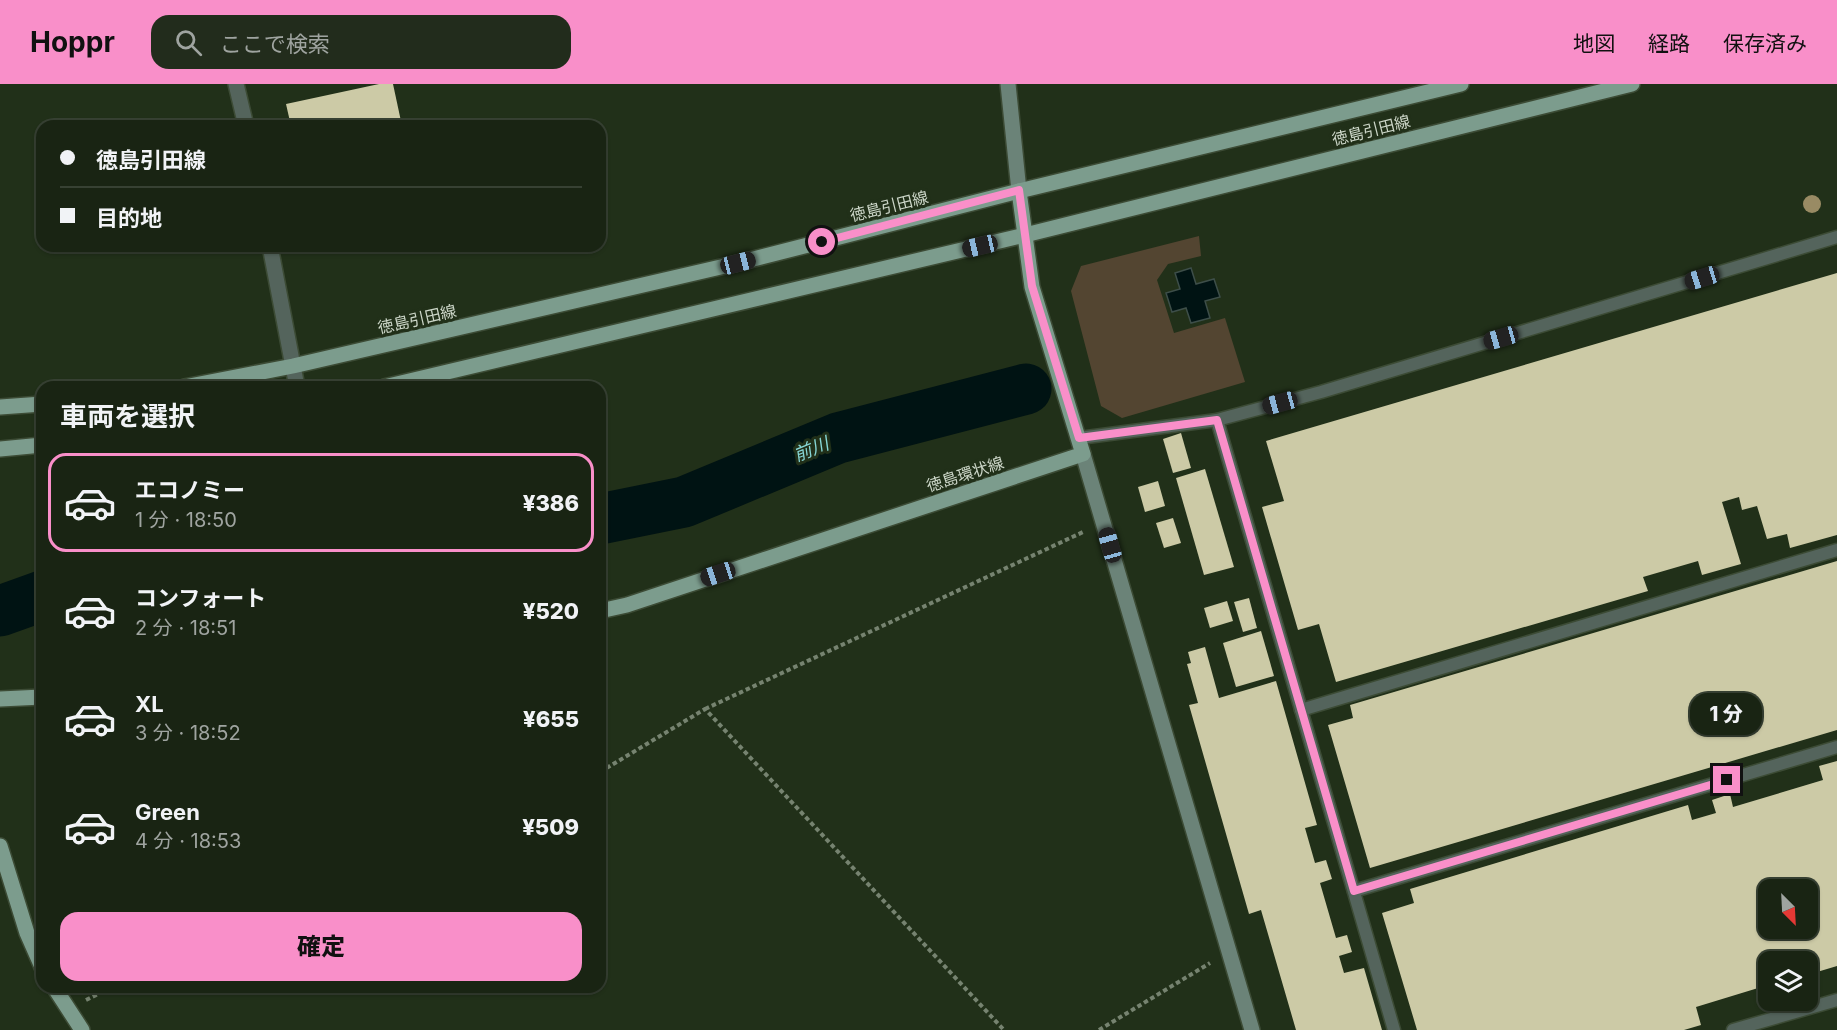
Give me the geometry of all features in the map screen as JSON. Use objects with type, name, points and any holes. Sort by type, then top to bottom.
[{"type":"main road","name":"徳島引田線","points":[[215,381],[293,366],[738,263],[1019,190],[1461,84]]},
{"type":"main road","name":"徳島引田線","points":[[409,381],[1025,235],[1632,84]]},
{"type":"main road","points":[[1019,190],[1032,286],[1083,454]]},
{"type":"main road","points":[[0,406],[36,404]]},
{"type":"main road","points":[[0,449],[36,446]]},
{"type":"main road","name":"徳島環状線","points":[[606,609],[1083,454]]},
{"type":"main road","points":[[0,699],[36,697]]},
{"type":"main road","points":[[0,846],[27,933],[36,953]]},
{"type":"main road","points":[[58,993],[82,1030]]},
{"type":"street","points":[[236,84],[245,120]]},
{"type":"street","points":[[1008,84],[1019,190]]},
{"type":"street","points":[[271,252],[296,381]]},
{"type":"street","points":[[1083,454],[1252,1030]]},
{"type":"lane","points":[[1079,438],[1217,420],[1344,385],[1837,237]]},
{"type":"lane","points":[[1217,420],[1394,1030]]},
{"type":"lane","points":[[1301,710],[1837,550]]},
{"type":"lane","points":[[1354,891],[1837,747]]},
{"type":"lane","points":[[1733,1030],[1837,1000]]},
{"type":"path","points":[[606,768],[705,709],[1103,523]]},
{"type":"path","points":[[705,709],[1004,1030]]},
{"type":"path","points":[[1099,1030],[1229,952]]},
{"type":"shaded area","points":[[1199,236],[1201,256],[1168,264],[1157,280],[1174,333],[1225,318],[1245,382],[1122,418],[1101,406],[1071,291],[1081,266]]},
{"type":"shaded area","points":[[1191,268],[1196,284],[1214,279],[1220,297],[1205,301],[1210,318],[1191,323],[1186,308],[1172,312],[1166,293],[1180,289],[1175,273]]},
{"type":"building","points":[[379,84],[393,84],[401,120],[290,120],[286,104]]},
{"type":"building","points":[[1837,273],[1837,535],[1790,548],[1787,534],[1767,539],[1757,506],[1742,510],[1739,497],[1722,502],[1741,564],[1702,575],[1698,561],[1643,577],[1648,591],[1336,682],[1319,624],[1298,630],[1262,507],[1284,501],[1266,441]]},
{"type":"building","points":[[1181,433],[1191,468],[1173,473],[1163,439]]},
{"type":"building","points":[[1205,469],[1234,567],[1204,575],[1176,478]]},
{"type":"building","points":[[1158,481],[1165,506],[1145,512],[1138,487]]},
{"type":"building","points":[[1173,518],[1181,543],[1164,548],[1156,523]]},
{"type":"building","points":[[1837,561],[1837,730],[1370,868],[1328,725],[1353,718],[1350,705]]},
{"type":"building","points":[[1249,598],[1257,628],[1243,632],[1234,602]]},
{"type":"building","points":[[1227,601],[1233,621],[1210,628],[1204,608]]},
{"type":"building","points":[[1261,631],[1274,676],[1236,687],[1223,643]]},
{"type":"building","points":[[1205,647],[1219,698],[1276,681],[1317,825],[1305,828],[1315,863],[1326,860],[1332,879],[1320,883],[1336,938],[1347,935],[1352,952],[1339,956],[1344,973],[1364,968],[1382,1030],[1296,1030],[1261,910],[1249,914],[1189,705],[1198,703],[1187,664],[1191,663],[1188,652]]},
{"type":"building","points":[[1837,761],[1837,966],[1818,972],[1818,951],[1758,951],[1758,988],[1696,1007],[1701,1025],[1684,1030],[1417,1030],[1382,913],[1414,903],[1410,889],[1688,805],[1692,820],[1716,813],[1712,800],[1730,794],[1733,807],[1823,780],[1819,766]]},
{"type":"waterway","name":"前川","points":[[606,518],[684,502],[838,438],[1026,389]]},
{"type":"waterway","name":"前川","points":[[0,611],[36,598]]},
{"type":"route","points":[[822,242],[1019,190],[1032,286],[1079,438],[1217,420],[1354,891],[1727,780]]}]
